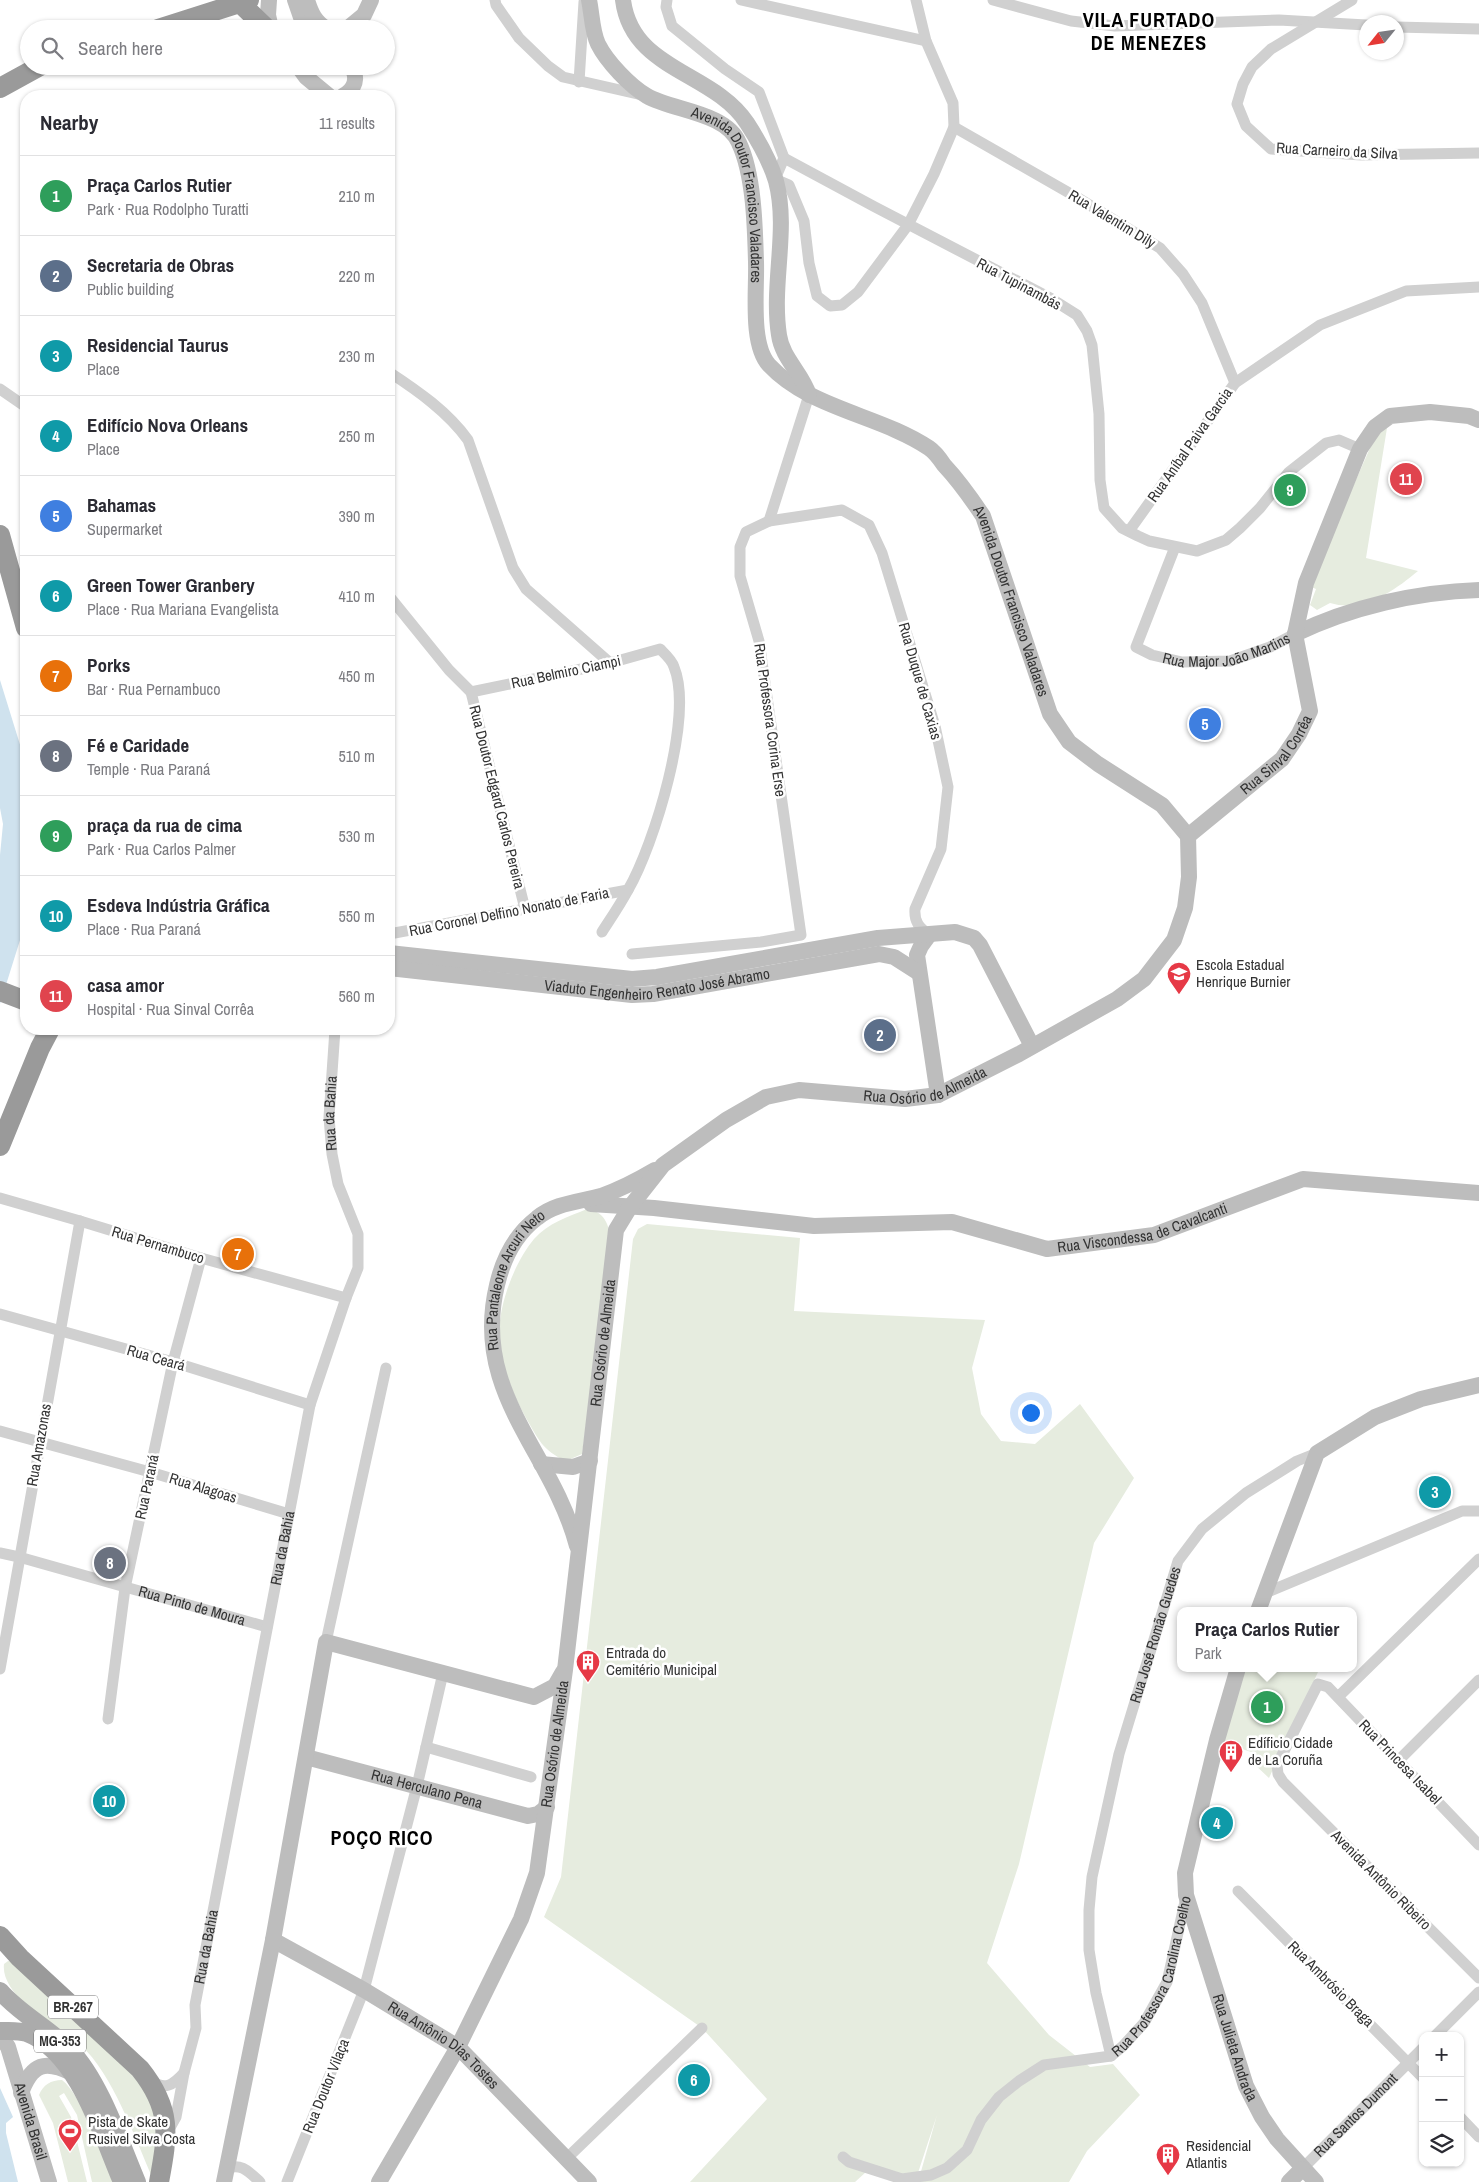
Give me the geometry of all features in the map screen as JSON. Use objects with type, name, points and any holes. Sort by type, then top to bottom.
[{"type":"highway","points":[[186,20],[245,1],[260,20]]},
{"type":"highway","points":[[0,88],[24,75]]},
{"type":"highway","points":[[0,535],[20,607]]},
{"type":"highway","points":[[0,991],[20,999]]},
{"type":"highway","points":[[0,1146],[41,1039]]},
{"type":"highway","name":"BR-267","points":[[0,1936],[20,1958],[146,2077],[160,2102],[167,2125],[167,2137]]},
{"type":"highway","name":"Rua da Bahia","points":[[159,2182],[167,2137]]},
{"type":"main road","points":[[269,0],[269,20]]},
{"type":"main road","points":[[295,0],[302,20]]},
{"type":"main road","points":[[307,0],[316,20]]},
{"type":"main road","points":[[359,20],[364,16],[371,0]]},
{"type":"main road","name":"Avenida Doutor Francisco Valadares","points":[[589,0],[598,43],[615,69],[647,96],[714,120],[728,128],[739,142],[751,188],[756,249],[756,333],[767,364],[787,382],[809,395],[883,424],[930,448],[965,489],[982,516],[1050,714],[1069,742],[1098,764],[1162,805],[1188,836]]},
{"type":"main road","name":"Avenida Doutor Francisco Valadares","points":[[623,0],[625,17],[640,42],[666,63],[720,95],[746,121],[762,149],[776,180],[780,208],[777,318],[781,346],[804,381],[809,395]]},
{"type":"main road","points":[[305,75],[322,90]]},
{"type":"main road","points":[[351,90],[356,81],[355,75]]},
{"type":"main road","points":[[751,188],[776,180]]},
{"type":"main road","points":[[756,249],[768,256],[773,262],[778,275]]},
{"type":"main road","name":"Rua Sinval Corrêa","points":[[1188,836],[1282,758],[1299,734],[1310,711],[1295,634],[1306,583],[1360,449],[1375,427],[1390,416],[1430,412],[1469,416],[1479,420]]},
{"type":"main road","name":"Rua Major João Martins","points":[[1295,634],[1325,621],[1366,608],[1430,594],[1479,590]]},
{"type":"main road","points":[[1302,602],[1310,613],[1325,621]]},
{"type":"main road","name":"Rua Osório de Almeida","points":[[379,2182],[458,2047],[521,1919],[537,1873],[565,1670],[615,1236],[630,1206],[663,1165],[726,1120],[766,1097],[799,1090],[905,1099],[938,1095],[1116,999],[1144,979],[1174,940],[1185,908],[1189,877],[1188,836]]},
{"type":"main road","points":[[879,946],[929,935],[955,932],[974,938],[980,945],[1032,1046]]},
{"type":"main road","points":[[929,935],[920,946],[918,955],[919,973],[938,1095]]},
{"type":"main road","name":"Viaduto Engenheiro Renato José Abramo","points":[[395,954],[467,970],[632,996],[653,994],[737,978],[879,946],[919,973]]},
{"type":"main road","name":"Viaduto Engenheiro Renato José Abramo","points":[[395,968],[467,970]]},
{"type":"main road","name":"Rua Pantaleone Arcuri Neto","points":[[578,1552],[573,1530],[563,1507],[514,1416],[497,1371],[493,1353],[492,1314],[495,1291],[506,1256],[524,1230],[537,1217],[553,1208],[585,1202],[613,1192],[663,1165]]},
{"type":"main road","name":"Rua Viscondessa de Cavalcanti","points":[[585,1202],[814,1226],[952,1222],[1047,1249],[1154,1235],[1303,1180],[1479,1193]]},
{"type":"main road","points":[[585,1202],[608,1212],[615,1236]]},
{"type":"main road","points":[[615,1236],[621,1226],[641,1212],[654,1208]]},
{"type":"main road","name":"Rua José Romão Guedes","points":[[1317,1453],[1375,1417],[1421,1399],[1479,1384]]},
{"type":"main road","points":[[1260,1607],[1317,1453]]},
{"type":"main road","points":[[541,1464],[573,1467],[590,1461]]},
{"type":"main road","points":[[225,2176],[273,1940],[326,1642],[534,1697],[549,1712],[556,1734]]},
{"type":"main road","points":[[534,1697],[555,1686],[565,1670]]},
{"type":"main road","name":"Rua Professora Carolina Coelho","points":[[1186,1895],[1185,1873],[1217,1740],[1237,1672]]},
{"type":"main road","name":"Rua Herculano Pena","points":[[306,1757],[528,1816],[538,1814],[547,1807]]},
{"type":"main road","name":"Rua Julieta Andrada","points":[[1186,1895],[1246,2086],[1262,2118],[1277,2140],[1316,2182]]},
{"type":"main road","name":"Rua Antônio Dias Tostes","points":[[273,1940],[364,1990],[458,2047],[589,2182]]},
{"type":"main road","name":"MG-353","points":[[0,1991],[21,2012],[61,2042],[76,2056],[86,2070],[97,2106],[137,2182]]},
{"type":"main road","points":[[0,2031],[20,2031],[38,2039],[53,2049],[97,2106],[122,2182]]},
{"type":"main road","name":"Avenida Brasil","points":[[0,2035],[8,2047],[49,2182]]},
{"type":"main road","points":[[21,2093],[30,2074],[43,2065],[51,2064],[72,2073]]},
{"type":"main road","name":"Rua Santos Dumont","points":[[1289,2182],[1302,2169]]},
{"type":"street","points":[[495,0],[496,5],[519,38],[563,78],[647,96]]},
{"type":"street","points":[[579,82],[584,0]]},
{"type":"street","points":[[667,0],[666,6],[672,26],[725,69],[759,92],[784,158],[776,180],[789,185],[804,221],[809,263],[816,296],[830,306],[842,305],[858,292],[908,225],[934,174],[954,127],[953,103],[926,41],[916,0]]},
{"type":"street","points":[[741,0],[926,41]]},
{"type":"street","points":[[993,0],[1071,21],[1116,26],[1279,20],[1359,25]]},
{"type":"street","name":"Rua Carneiro da Silva","points":[[1352,0],[1271,49],[1252,67],[1243,84],[1237,104],[1246,126],[1271,149],[1361,155],[1479,153]]},
{"type":"street","points":[[1404,27],[1479,29]]},
{"type":"street","name":"Rua Valentim Dily","points":[[954,127],[1078,198],[1160,248],[1183,274],[1202,303],[1235,383]]},
{"type":"street","name":"Rua Tupinambás","points":[[784,158],[908,225],[1050,298],[1077,315],[1087,331],[1092,345],[1099,414],[1100,480],[1104,508],[1126,529]]},
{"type":"street","name":"Rua Aníbal Paiva Garcia","points":[[1126,529],[1235,383],[1320,325],[1406,291],[1479,287]]},
{"type":"street","points":[[395,376],[456,423],[468,440],[513,568],[526,589],[610,663]]},
{"type":"street","points":[[0,389],[20,403]]},
{"type":"street","points":[[769,522],[809,395]]},
{"type":"street","points":[[1126,529],[1149,541],[1197,551],[1226,540],[1260,508],[1289,472],[1326,443],[1338,440],[1360,449]]},
{"type":"street","name":"Rua Duque de Caxias","points":[[769,522],[842,510],[869,525],[882,553],[935,726],[948,787],[941,849],[915,909],[914,916],[919,926],[929,935]]},
{"type":"street","name":"Rua Professora Corina Erse","points":[[632,954],[761,942],[801,935],[759,641],[740,576],[740,547],[746,532],[769,522]]},
{"type":"street","name":"Rua Major João Martins","points":[[1175,547],[1136,647],[1152,655],[1182,662],[1230,661],[1270,647],[1295,634]]},
{"type":"street","name":"Rua Doutor Edgard Carlos Pereira","points":[[395,603],[449,670],[471,692],[525,909]]},
{"type":"street","name":"Rua Belmiro Ciampi","points":[[471,692],[610,663],[660,649],[674,666],[679,693],[678,737],[670,775],[654,827],[628,890]]},
{"type":"street","points":[[602,932],[628,890]]},
{"type":"street","name":"Rua Coronel Delfino Nonato de Faria","points":[[395,933],[628,890]]},
{"type":"street","name":"Rua da Bahia","points":[[167,2137],[176,2117],[184,2073],[196,2028],[195,2005],[310,1405],[358,1268],[358,1234],[338,1184],[332,1154],[329,1117],[335,1035]]},
{"type":"street","name":"Rua Pernambuco","points":[[0,1198],[80,1220],[201,1258],[346,1298]]},
{"type":"street","name":"Rua Amazonas","points":[[0,1669],[80,1220]]},
{"type":"street","name":"Rua Paraná","points":[[108,1719],[125,1588],[173,1362],[201,1258]]},
{"type":"street","name":"Rua Ceará","points":[[0,1314],[173,1362],[310,1405]]},
{"type":"street","points":[[326,1642],[386,1368]]},
{"type":"street","name":"Rua Alagoas","points":[[0,1431],[150,1472],[289,1514]]},
{"type":"street","name":"Rua José Romão Guedes","points":[[1110,2056],[1089,1950],[1089,1910],[1092,1877],[1120,1754],[1178,1561],[1202,1529],[1246,1493],[1297,1461],[1317,1453]]},
{"type":"street","points":[[1265,1593],[1462,1511],[1479,1511]]},
{"type":"street","name":"Rua Pinto de Moura","points":[[0,1553],[267,1627]]},
{"type":"street","points":[[1338,1697],[1479,1559]]},
{"type":"street","name":"Rua Doutor Vilaça","points":[[287,2182],[364,1990],[417,1786],[443,1673]]},
{"type":"street","points":[[1399,1760],[1479,1680]]},
{"type":"street","name":"Rua Princesa Isabel","points":[[1282,1782],[1278,1774],[1277,1765],[1318,1684],[1328,1687],[1479,1845]]},
{"type":"street","points":[[426,1747],[531,1777]]},
{"type":"street","name":"Avenida Antônio Ribeiro","points":[[1282,1782],[1479,1978]]},
{"type":"street","name":"Rua Ambrósio Braga","points":[[1238,1891],[1422,2077]]},
{"type":"street","name":"Rua Professora Carolina Coelho","points":[[843,2157],[849,2162],[902,2179],[931,2175],[947,2168],[967,2150],[981,2120],[999,2097],[1019,2081],[1044,2065],[1110,2056],[1124,2046],[1144,2023],[1167,1982],[1186,1895]]},
{"type":"street","points":[[1439,2032],[1479,1992]]},
{"type":"street","points":[[566,2159],[702,2028]]},
{"type":"street","name":"Rua Santos Dumont","points":[[1302,2169],[1419,2052]]},
{"type":"street","points":[[146,2077],[157,2085],[169,2086],[184,2073]]},
{"type":"street","points":[[1464,2121],[1479,2136]]},
{"type":"street","points":[[225,2176],[237,2166],[242,2167],[260,2182]]},
{"type":"shaded area","points":[[1387,428],[1366,558],[1418,571],[1388,593],[1366,603],[1342,605],[1330,603],[1317,610],[1310,605],[1316,589],[1309,586],[1378,430]]},
{"type":"shaded area","points":[[587,1209],[603,1217],[610,1233],[611,1246],[582,1454],[566,1461],[551,1453],[542,1444],[517,1401],[502,1356],[499,1333],[500,1319],[507,1290],[526,1249],[540,1233],[552,1225]]},
{"type":"shaded area","points":[[647,1224],[800,1238],[794,1311],[985,1320],[972,1368],[981,1414],[1001,1441],[1035,1444],[1080,1404],[1134,1478],[1094,1543],[1019,1864],[987,1963],[1049,2035],[1090,2067],[1113,2064],[1140,2095],[1087,2151],[1069,2182],[918,2182],[937,2115],[915,2182],[866,2172],[855,2182],[690,2182],[767,2099],[702,2028],[544,1917],[561,1877],[633,1239],[638,1229]]},
{"type":"shaded area","points":[[1242,1672],[1318,1672],[1269,1778],[1253,1763],[1254,1753],[1221,1742]]},
{"type":"shaded area","points":[[12,1961],[141,2080],[159,2123],[153,2179],[131,2127],[103,2072],[81,2046],[21,2000],[11,1988],[5,1976],[4,1964]]},
{"type":"shaded area","points":[[62,2080],[77,2099],[84,2112],[113,2182],[92,2182],[77,2115],[64,2093],[59,2096],[71,2117],[87,2182],[68,2182],[53,2123],[39,2095],[48,2084]]},
{"type":"water","points":[[0,680],[20,745],[20,940],[0,1004],[0,855],[3,824],[0,808]]},
{"type":"water","points":[[0,2088],[13,2117],[6,2123],[6,2133],[18,2182],[0,2182]]},
{"type":"place","name":"casa amor","points":[[1406,479]]},
{"type":"place","name":"praça da rua de cima","points":[[1290,490]]},
{"type":"place","name":"Bahamas","points":[[1205,724]]},
{"type":"place","name":"Escola Estadual Henrique Burnier","points":[[1179,995]]},
{"type":"place","name":"Secretaria de Obras","points":[[880,1035]]},
{"type":"place","name":"Porks","points":[[238,1254]]},
{"type":"place","name":"Residencial Taurus","points":[[1435,1492]]},
{"type":"place","name":"Fé e Caridade","points":[[110,1563]]},
{"type":"place","name":"Entrada do Cemitério Municipal","points":[[588,1683]]},
{"type":"place","name":"Praça Carlos Rutier","points":[[1267,1707]]},
{"type":"place","name":"Edíficio Cidade de La Coruña","points":[[1231,1773]]},
{"type":"place","name":"Esdeva Indústria Gráfica","points":[[109,1801]]},
{"type":"place","name":"Edifício Nova Orleans","points":[[1217,1823]]},
{"type":"place","name":"Green Tower Granbery","points":[[694,2080]]},
{"type":"place","name":"Pista de Skate Rusivel Silva Costa","points":[[70,2152]]},
{"type":"place","name":"Residencial Atlantis","points":[[1168,2176]]},
{"type":"district","name":"VILA FURTADO DE MENEZES","points":[[1149,32]]},
{"type":"district","name":"POÇO RICO","points":[[382,1838]]}]
